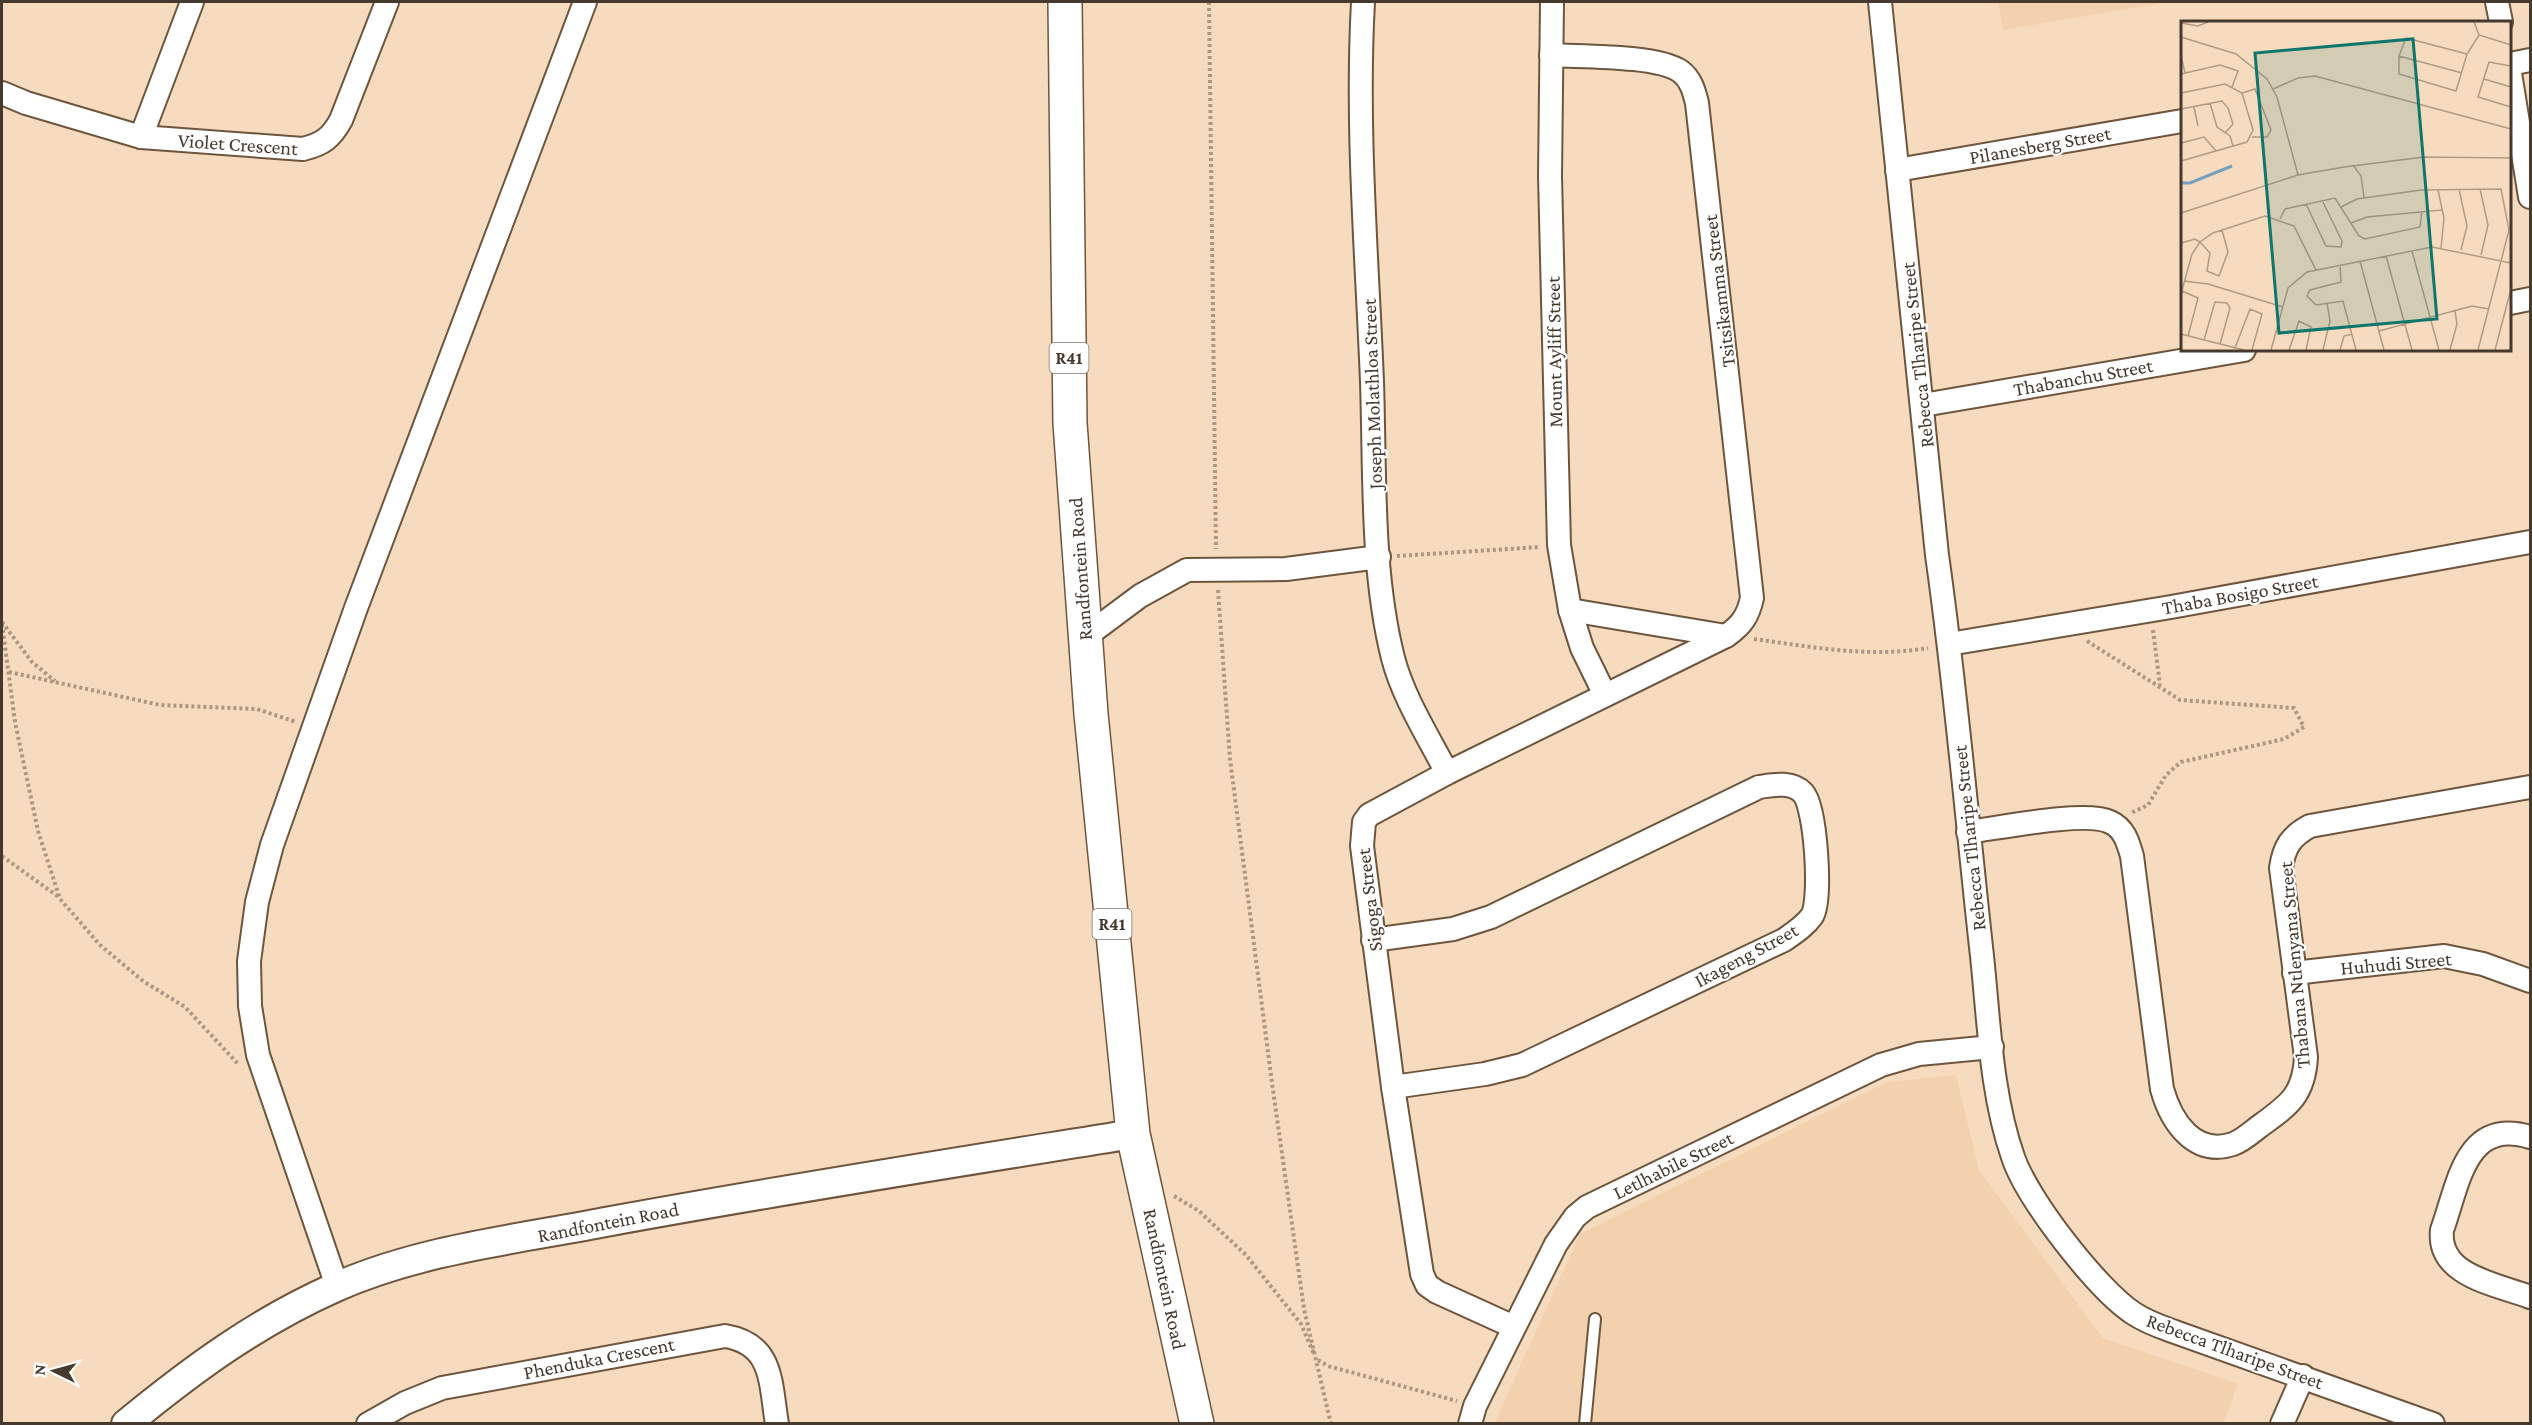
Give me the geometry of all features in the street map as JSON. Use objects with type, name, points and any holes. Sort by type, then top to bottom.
[{"type":"main road","name":"Randfontein Road","points":[[1065,2],[1070,423],[1085,637],[1133,1134],[1197,1424]]},
{"type":"street","points":[[141,137],[192,2]]},
{"type":"street","name":"Violet Crescent","points":[[2,93],[26,103],[141,137],[303,149],[319,145],[331,138],[341,120],[387,2]]},
{"type":"street","points":[[337,1286],[258,1055],[250,1006],[249,961],[257,902],[272,845],[313,728],[585,2]]},
{"type":"street","name":"Joseph Molathloa Street","points":[[1363,2],[1361,42],[1363,158],[1379,557],[1386,628],[1394,660],[1447,772]]},
{"type":"street","name":"Mount Ayliff Street","points":[[1552,2],[1550,176],[1559,545],[1570,610],[1582,648],[1605,695]]},
{"type":"street","name":"Rebecca Tlharipe Street","points":[[1880,2],[1923,405],[1936,555],[1949,644],[1992,1047],[2006,1133],[2020,1174],[2034,1198],[2103,1288],[2135,1314],[2152,1323],[2433,1424]]},
{"type":"street","points":[[2497,2],[2501,21]]},
{"type":"street","name":"Tsitsikamma Street","points":[[1551,55],[1654,62],[1680,71],[1692,84],[1697,103],[1752,581],[1749,614],[1740,626],[1726,636]]},
{"type":"street","points":[[2511,64],[2530,60]]},
{"type":"street","points":[[2511,79],[2530,197]]},
{"type":"street","name":"Pilanesberg Street","points":[[1897,170],[2181,121]]},
{"type":"street","points":[[2511,303],[2530,299]]},
{"type":"street","name":"Thabanchu Street","points":[[1923,405],[2238,351]]},
{"type":"street","name":"Thaba Bosigo Street","points":[[1949,644],[2530,542]]},
{"type":"street","points":[[1085,637],[1131,602],[1178,574],[1197,568],[1255,570],[1320,567],[1379,557]]},
{"type":"street","points":[[1570,610],[1726,636]]},
{"type":"street","name":"Sigoga Street","points":[[1514,1327],[1437,1292],[1427,1285],[1422,1274],[1373,940],[1362,846],[1364,822],[1369,815],[1447,772],[1726,636]]},
{"type":"street","name":"Ikageng Street","points":[[1373,940],[1453,929],[1481,921],[1759,787],[1774,785],[1797,788],[1805,795],[1810,808],[1818,879],[1817,903],[1812,916],[1792,934],[1522,1065],[1485,1074],[1393,1087]]},
{"type":"street","name":"Thabana Ntlenyana Street","points":[[2111,822],[2128,840],[2132,856],[2162,1089],[2169,1113],[2193,1140],[2208,1146],[2220,1147],[2235,1144],[2284,1109],[2300,1089],[2305,1075],[2306,1057],[2282,868],[2283,854],[2289,842],[2297,833],[2310,826],[2530,787]]},
{"type":"street","points":[[1968,832],[2086,817],[2111,822]]},
{"type":"street","name":"Huhudi Street","points":[[2294,973],[2445,956],[2483,963],[2530,981]]},
{"type":"street","name":"Letlhabile Street","points":[[1473,1415],[1556,1244],[1575,1217],[1587,1207],[1881,1065],[1919,1054],[1992,1047]]},
{"type":"street","points":[[2530,1137],[2502,1133],[2479,1142],[2470,1153],[2442,1230],[2441,1243],[2445,1255],[2453,1266],[2530,1297]]},
{"type":"street","name":"Randfontein Road","points":[[126,1424],[176,1383],[245,1333],[337,1286],[417,1258],[784,1189],[1133,1134]]},
{"type":"street","name":"Phenduka Crescent","points":[[368,1424],[405,1403],[442,1388],[725,1336],[751,1342],[759,1352],[769,1378],[777,1424]]},
{"type":"street","points":[[2282,1424],[2303,1376]]},
{"type":"lane","points":[[1585,1424],[1595,1319]]},
{"type":"path","points":[[1209,2],[1216,569],[1235,802],[1304,1309],[1318,1359],[1331,1424]]},
{"type":"path","points":[[1379,557],[1559,545]]},
{"type":"path","points":[[2151,610],[2160,686]]},
{"type":"path","points":[[2,623],[32,662],[56,682]]},
{"type":"path","points":[[2,623],[15,722],[38,831],[60,898]]},
{"type":"path","points":[[2063,625],[2119,664],[2160,686],[2180,700],[2294,708],[2304,727],[2284,739],[2181,762],[2166,775],[2148,805],[2111,822]]},
{"type":"path","points":[[1726,636],[1873,653],[1898,653],[1949,644]]},
{"type":"path","points":[[9,672],[160,705],[257,709],[313,728]]},
{"type":"path","points":[[2,856],[60,898],[100,945],[143,981],[185,1007],[230,1057],[270,1093]]},
{"type":"path","points":[[1143,1179],[1199,1211],[1239,1248],[1301,1324],[1318,1359],[1328,1366],[1473,1415]]},
{"type":"shaded area","points":[[1998,2],[2169,2],[2003,30]]},
{"type":"shaded area","points":[[1956,1075],[1979,1170],[2103,1338],[2238,1384],[2223,1423],[1494,1424],[1580,1234],[1887,1082]]}]
